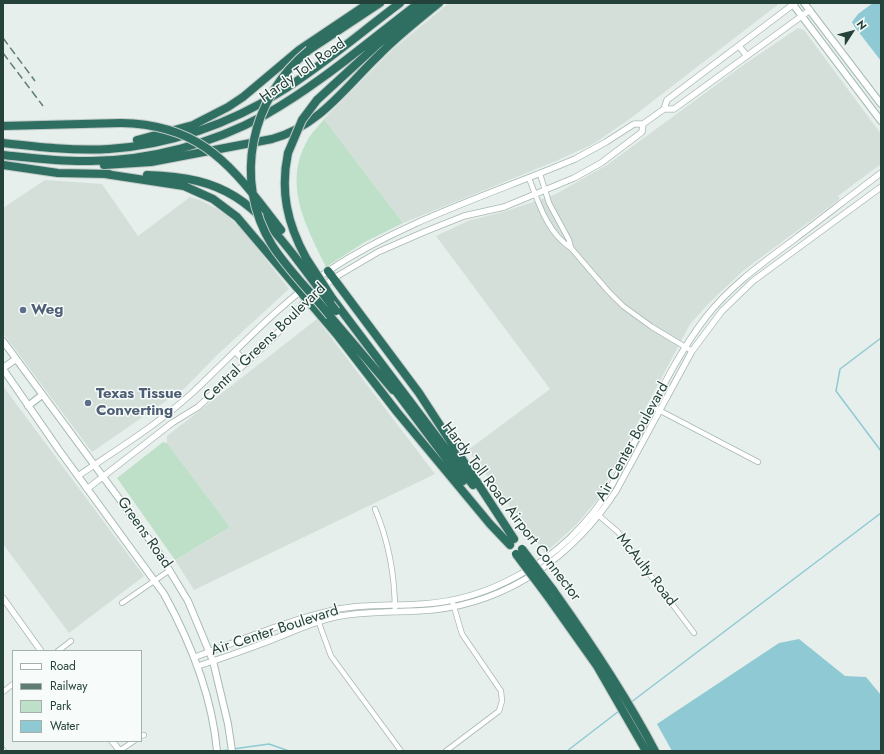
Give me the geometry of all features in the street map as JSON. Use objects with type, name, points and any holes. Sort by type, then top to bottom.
[{"type":"highway","points":[[68,149],[145,139],[180,130],[206,119],[244,97],[299,50],[369,3]]},
{"type":"highway","points":[[335,312],[288,267],[272,245],[259,218],[252,186],[252,148],[255,132],[264,106],[281,78],[309,50],[380,3]]},
{"type":"highway","name":"Hardy Toll Road","points":[[3,143],[68,149],[110,149],[157,142],[189,134],[232,118],[280,92],[400,3]]},
{"type":"highway","name":"Hardy Toll Road","points":[[3,155],[59,160],[98,161],[140,157],[194,145],[240,127],[298,94],[419,3]]},
{"type":"highway","points":[[303,260],[288,218],[284,200],[284,172],[288,153],[302,120],[316,100],[377,45],[428,3]]},
{"type":"highway","points":[[59,160],[91,165],[135,164],[225,149],[282,136],[305,125],[328,108],[380,53],[439,3]]},
{"type":"highway","points":[[3,126],[121,123],[146,124],[168,130],[193,140],[207,148],[231,167],[303,260],[335,312]]},
{"type":"highway","points":[[3,165],[52,172],[170,176],[210,184],[238,198],[255,210],[303,260]]},
{"type":"highway","points":[[105,174],[173,183],[195,190],[213,199],[242,223],[307,299],[397,412],[490,524],[512,542]]},
{"type":"highway","name":"Hardy Toll Road Airport Connector","points":[[303,260],[332,298],[335,312],[512,542]]},
{"type":"highway","points":[[328,271],[419,393],[512,542]]},
{"type":"highway","name":"Hardy Toll Road Airport Connector","points":[[335,312],[549,592],[573,630],[620,696],[655,751]]},
{"type":"highway","name":"Hardy Toll Road Airport Connector","points":[[631,715],[646,751]]},
{"type":"main road","points":[[793,3],[881,121]]},
{"type":"main road","points":[[804,3],[881,104]]},
{"type":"main road","name":"Greens Road","points":[[3,341],[95,464],[170,570],[188,601],[213,661],[228,724],[232,751]]},
{"type":"main road","points":[[3,369],[16,359]]},
{"type":"main road","name":"Greens Road","points":[[3,369],[78,476],[155,580],[178,619],[198,666],[211,714],[217,751]]},
{"type":"main road","points":[[28,406],[42,395]]},
{"type":"street","name":"Central Greens Boulevard","points":[[78,476],[166,414],[190,395],[278,310],[300,291],[328,271],[373,243],[540,174],[600,146],[634,124],[643,124],[664,109],[668,100],[793,3]]},
{"type":"street","name":"Central Greens Boulevard","points":[[664,109],[674,109],[810,10]]},
{"type":"street","points":[[739,46],[747,56]]},
{"type":"street","name":"Central Greens Boulevard","points":[[87,488],[104,477],[172,422],[198,407],[273,338],[307,299],[334,278],[378,252],[464,216],[504,207],[574,178],[601,163],[642,132],[643,124]]},
{"type":"street","name":"Air Center Boulevard","points":[[195,657],[316,615],[364,605],[425,604],[477,594],[503,583],[540,562],[572,536],[594,512],[610,489],[685,347],[706,316],[730,290],[881,173]]},
{"type":"street","points":[[540,174],[549,203],[569,240],[571,248]]},
{"type":"street","points":[[529,178],[550,227],[563,243],[571,248],[608,291],[623,306],[652,327],[692,351]]},
{"type":"street","name":"Air Center Boulevard","points":[[198,666],[318,622],[350,615],[453,607],[492,595],[515,585],[545,567],[567,550],[599,516],[616,491],[692,351],[712,323],[735,296],[780,260],[881,187]]},
{"type":"street","points":[[838,206],[844,213]]},
{"type":"street","points":[[373,243],[378,252]]},
{"type":"street","points":[[775,254],[780,260]]},
{"type":"street","points":[[730,290],[735,296]]},
{"type":"street","points":[[235,351],[247,362]]},
{"type":"street","points":[[653,407],[758,462]]},
{"type":"street","points":[[166,414],[172,422]]},
{"type":"street","points":[[627,456],[634,458]]},
{"type":"street","points":[[375,509],[389,551],[395,612]]},
{"type":"street","name":"McAulty Road","points":[[594,512],[626,543],[694,633]]},
{"type":"street","points":[[540,562],[545,567]]},
{"type":"street","points":[[122,603],[170,570]]},
{"type":"street","points":[[3,598],[41,650]]},
{"type":"street","points":[[446,751],[499,710],[502,696],[499,687],[462,634],[452,600]]},
{"type":"street","points":[[316,615],[331,656],[401,751]]},
{"type":"street","points":[[59,650],[71,641]]},
{"type":"street","points":[[3,692],[12,685]]},
{"type":"street","points":[[113,742],[119,751],[132,742]]},
{"type":"shaded area","points":[[449,3],[780,3],[627,121],[593,144],[556,161],[403,223],[324,119],[391,51]]},
{"type":"shaded area","points":[[798,28],[804,30],[881,134],[881,164],[838,196],[840,199],[744,270],[711,301],[690,324],[597,500],[576,525],[545,553],[468,450],[550,389],[436,236],[468,221],[506,211],[554,195],[607,165],[742,66]]},
{"type":"shaded area","points":[[45,180],[102,184],[138,236],[190,197],[200,200],[225,213],[245,233],[289,289],[217,355],[185,388],[92,452],[3,333],[3,208]]},
{"type":"shaded area","points":[[317,319],[435,474],[194,590],[175,560],[230,527],[167,443],[167,436]]},
{"type":"shaded area","points":[[3,386],[144,576],[69,633],[3,544]]},
{"type":"green space","points":[[324,119],[403,223],[365,242],[326,267],[305,222],[297,190],[297,174],[300,157],[307,141]]},
{"type":"green space","points":[[163,442],[167,443],[230,527],[175,560],[117,478]]},
{"type":"water","points":[[873,3],[881,3],[881,61],[852,22],[858,14]]},
{"type":"water","points":[[799,639],[845,676],[866,677],[881,695],[881,751],[672,751],[657,724],[779,643]]},
{"type":"waterway","points":[[881,338],[840,369],[836,391],[881,451]]},
{"type":"waterway","points":[[630,703],[881,513]]},
{"type":"waterway","points":[[567,751],[619,711]]},
{"type":"waterway","points":[[233,749],[269,744],[289,751]]},
{"type":"waterway","points":[[219,751],[229,750]]},
{"type":"railway","points":[[3,38],[35,81]]},
{"type":"railway","points":[[3,53],[43,106]]},
{"type":"place","name":"Weg","points":[[23,310]]},
{"type":"place","name":"Texas Tissue Converting","points":[[88,403]]}]
